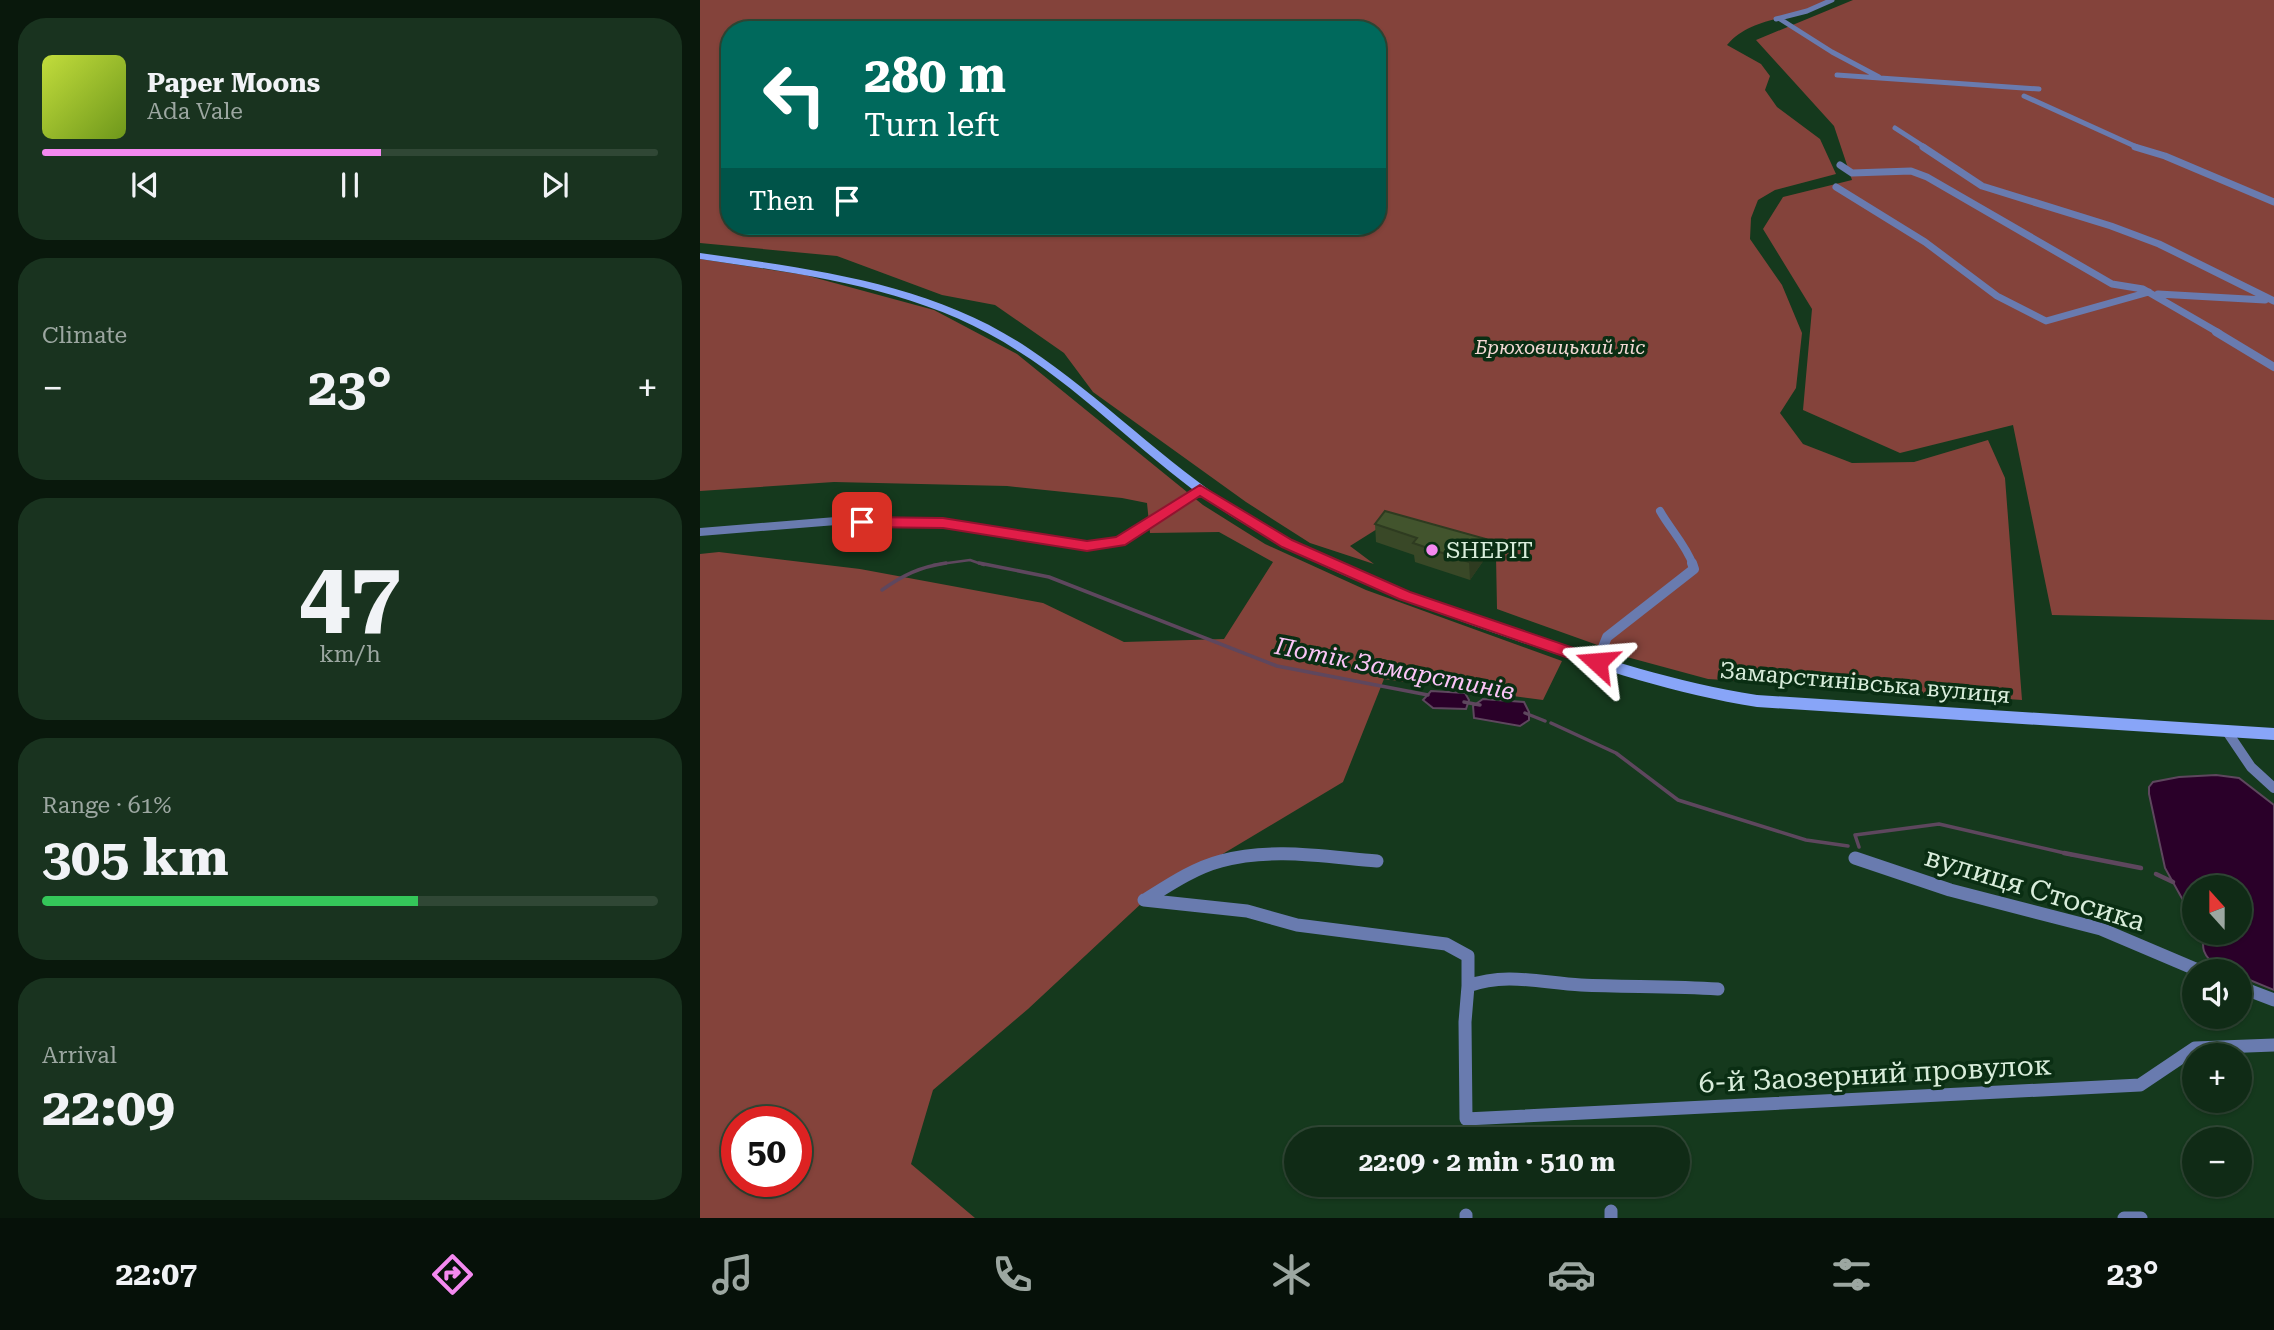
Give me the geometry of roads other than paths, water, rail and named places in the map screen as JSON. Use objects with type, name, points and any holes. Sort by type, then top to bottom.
[{"type":"main road","name":"Замарстинівська вулиця","points":[[700,256],[874,286],[966,318],[1036,358],[1200,490],[1287,544],[1405,596],[1597,662],[1692,690],[1757,702],[2274,734]]},
{"type":"street","points":[[1832,0],[1778,19],[1832,52],[1886,80]]},
{"type":"street","points":[[1837,75],[1886,80],[1927,79],[2039,89],[2024,96],[2142,150],[2165,156],[2274,202]]},
{"type":"street","points":[[1895,128],[1982,186],[2111,226],[2147,240],[2273,300]]},
{"type":"street","points":[[1840,165],[1852,173],[1911,171],[1927,177],[2112,284],[2151,293],[2273,300]]},
{"type":"street","points":[[1836,187],[1925,242],[1997,296],[2046,321],[2151,293],[2274,367]]},
{"type":"street","points":[[700,532],[836,522],[943,523],[1087,546],[1120,541],[1200,490]]},
{"type":"street","points":[[1597,662],[1607,637],[1694,569],[1684,544],[1673,534],[1660,511]]},
{"type":"street","points":[[2226,730],[2251,767],[2274,788]]},
{"type":"street","points":[[1377,861],[1265,856],[1231,858],[1196,870],[1144,901],[1247,911],[1297,925],[1447,944],[1468,956],[1468,986],[1483,979],[1522,977],[1581,985],[1718,989]]},
{"type":"street","name":"вулиця Стосика","points":[[1855,858],[1950,890],[2101,929],[2182,963]]},
{"type":"street","name":"6-й Заозерний провулок","points":[[1468,986],[1465,1022],[1466,1119],[2140,1085],[2195,1048],[2274,1045]]},
{"type":"street","points":[[2252,992],[2274,1000]]},
{"type":"street","points":[[2124,1218],[2141,1218]]},
{"type":"waterway","name":"Потік Замарстинів","points":[[943,564],[970,560],[984,565]]},
{"type":"waterway","name":"Потік Замарстинів","points":[[979,563],[1049,577],[1277,666],[1428,695]]},
{"type":"waterway","name":"Потік Замарстинів","points":[[882,590],[912,572],[943,564]]},
{"type":"waterway","name":"Потік Замарстинів","points":[[933,565],[943,564]]},
{"type":"waterway","name":"Потік Замарстинів","points":[[1464,702],[1480,705]]},
{"type":"waterway","name":"Потік Замарстинів","points":[[1525,713],[1545,721]]},
{"type":"waterway","name":"Потік Замарстинів","points":[[1551,723],[1616,753],[1678,800],[1806,840],[1848,846]]},
{"type":"waterway","name":"Потік Замарстинів","points":[[1859,847],[1855,835],[1939,824],[2066,853]]},
{"type":"waterway","name":"Потік Замарстинів","points":[[2066,853],[2141,868]]},
{"type":"waterway","name":"Потік Замарстинів","points":[[2066,853],[2073,855]]},
{"type":"waterway","name":"Потік Замарстинів","points":[[2156,874],[2173,882]]},
{"type":"place","name":"SHEPIT","points":[[1432,550]]},
{"type":"park label","name":"Брюховицький ліс","points":[[1560,347]]}]
